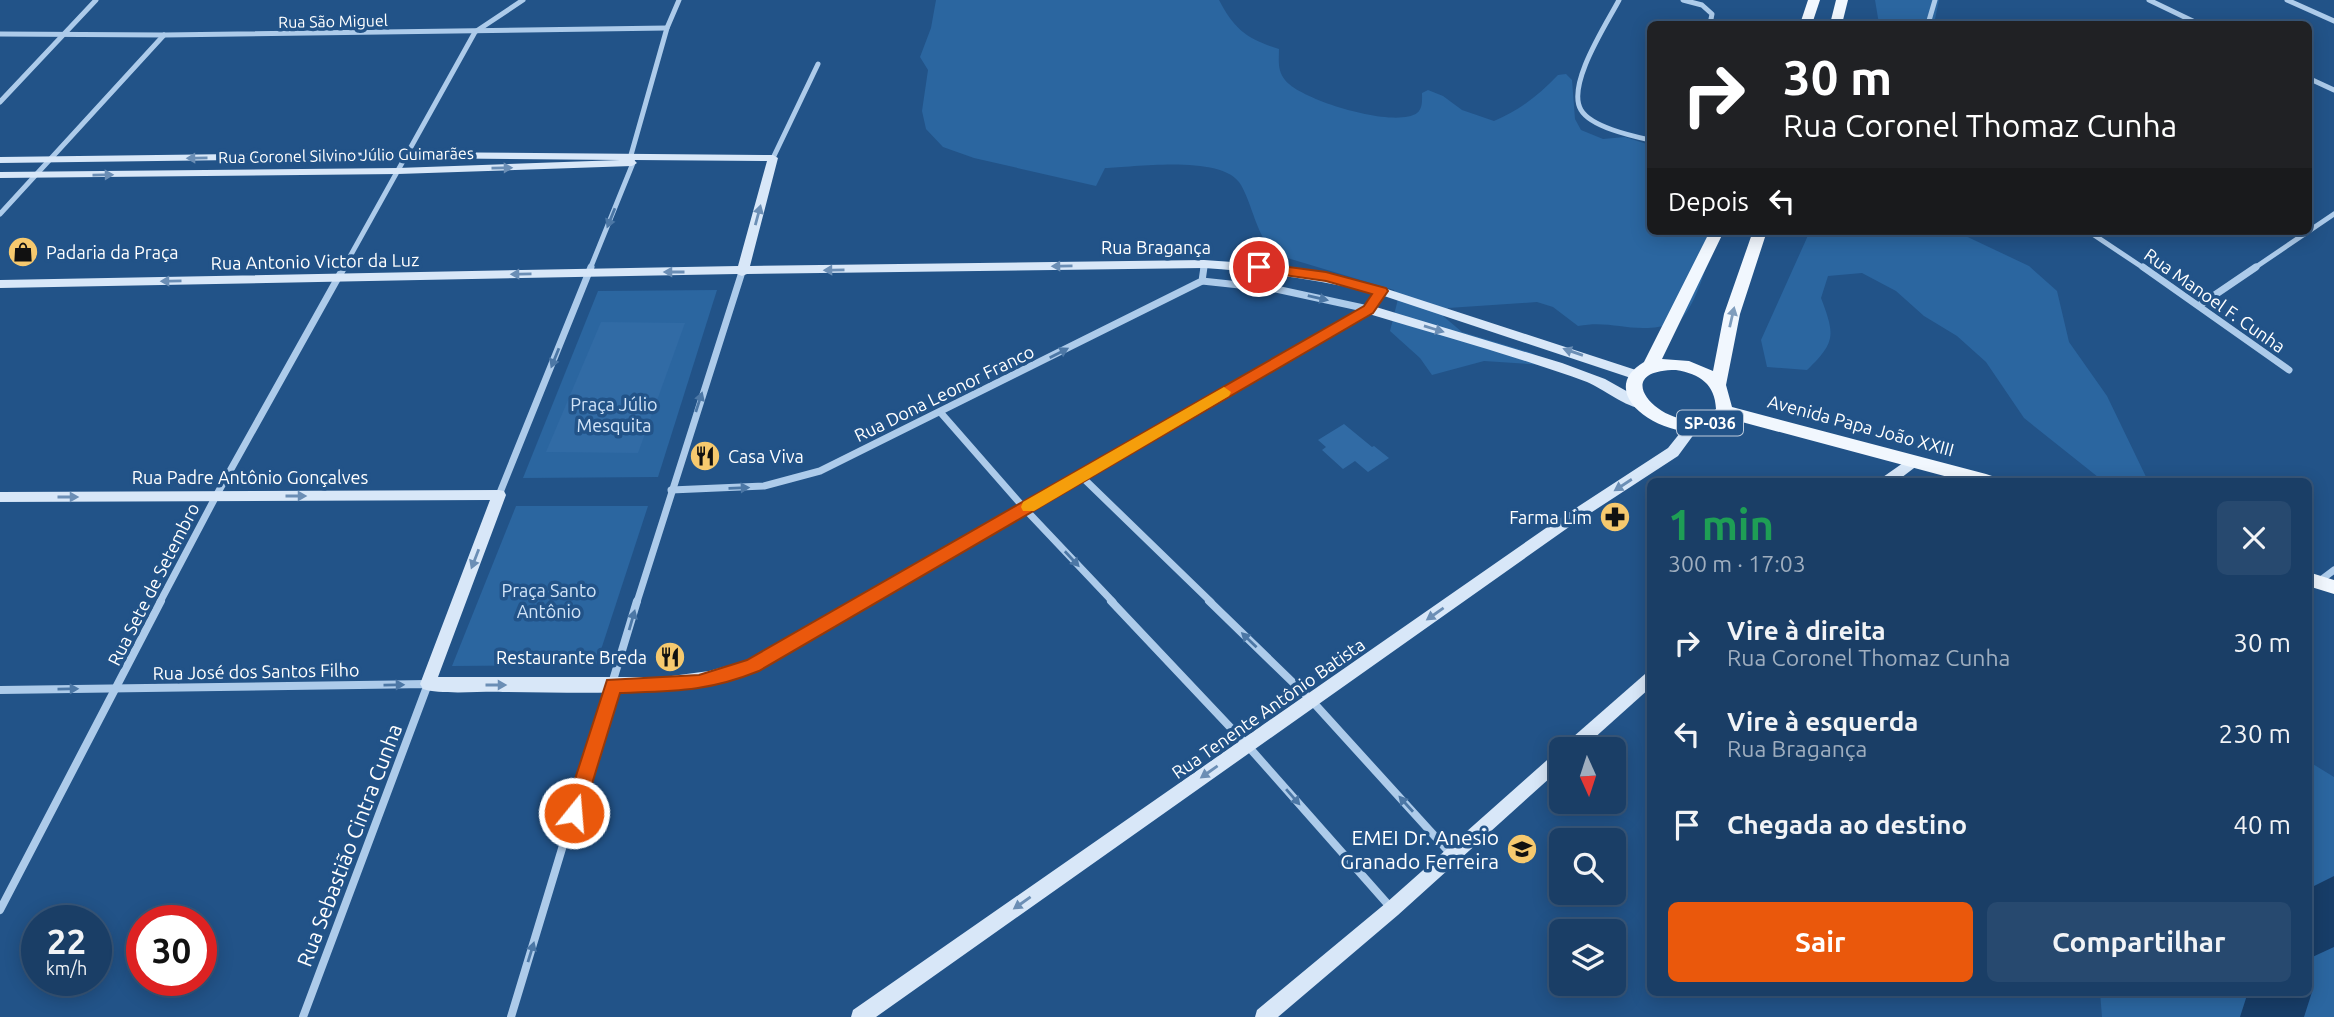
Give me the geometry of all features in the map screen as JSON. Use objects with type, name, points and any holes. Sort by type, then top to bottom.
[{"type":"main road","points":[[1807,21],[1814,0]]},
{"type":"main road","points":[[1837,21],[1842,0]]},
{"type":"main road","points":[[1641,405],[1634,389],[1715,235]]},
{"type":"main road","name":"SP-036","points":[[1641,405],[1655,416],[1674,424],[1693,426],[1713,422],[1724,411],[1726,397],[1719,384],[1732,314],[1759,235]]},
{"type":"main road","points":[[1644,370],[1667,362],[1687,365],[1705,372],[1719,384]]},
{"type":"main road","name":"Avenida Papa João XXIII","points":[[1724,411],[1975,478]]},
{"type":"street","points":[[0,102],[96,0]]},
{"type":"street","name":"Rua Sete de Setembro","points":[[0,911],[216,496],[475,32],[523,0]]},
{"type":"street","points":[[679,0],[667,28],[632,159],[499,495],[428,684],[613,685],[699,682],[753,665],[1368,309],[1381,291]]},
{"type":"street","points":[[1619,0],[1583,71],[1577,97],[1581,111],[1594,120],[1647,139]]},
{"type":"street","points":[[1683,0],[1707,8],[1712,13],[1711,21]]},
{"type":"street","points":[[1929,21],[1935,0]]},
{"type":"street","points":[[2149,0],[2193,21]]},
{"type":"street","points":[[2287,0],[2334,21]]},
{"type":"street","points":[[2314,12],[2334,15]]},
{"type":"street","name":"Rua São Miguel","points":[[0,34],[164,35],[667,28]]},
{"type":"street","points":[[0,214],[164,35]]},
{"type":"street","points":[[511,1017],[671,490],[742,272],[773,158],[818,64]]},
{"type":"street","points":[[2312,80],[2334,90]]},
{"type":"street","name":"Rua Coronel Silvino Júlio Guimarães","points":[[0,160],[407,155],[632,159],[773,158]]},
{"type":"street","name":"Rua Coronel Silvino Júlio Guimarães","points":[[0,176],[398,171],[632,159]]},
{"type":"street","points":[[2312,229],[2334,214]]},
{"type":"street","name":"Rua Manoel F. Cunha","points":[[2094,235],[2200,304],[2289,370]]},
{"type":"street","points":[[2200,304],[2303,235]]},
{"type":"street","points":[[1202,281],[1203,264]]},
{"type":"street","name":"Rua Bragança","points":[[742,272],[1203,264],[1300,273],[1381,291],[1574,352],[1644,370]]},
{"type":"street","points":[[589,272],[742,272]]},
{"type":"street","name":"Rua Antonio Victor da Luz","points":[[0,284],[589,272]]},
{"type":"street","name":"Rua Bragança","points":[[1202,281],[1276,289],[1368,309],[1558,366],[1600,382],[1641,405]]},
{"type":"street","name":"Rua Dona Leonor Franco","points":[[671,490],[761,488],[788,483],[820,471],[1202,281]]},
{"type":"street","points":[[941,413],[1025,509],[1247,745],[1392,909]]},
{"type":"street","name":"Rua Tenente Antônio Batista","points":[[860,1017],[1564,523],[1673,452],[1693,426]]},
{"type":"street","points":[[1892,478],[1913,461]]},
{"type":"street","points":[[1080,475],[1312,701],[1452,854]]},
{"type":"street","name":"Rua Padre Antônio Gonçalves","points":[[0,497],[499,495]]},
{"type":"street","points":[[2320,583],[2334,570]]},
{"type":"street","points":[[1585,737],[1647,682]]},
{"type":"street","name":"Rua José dos Santos Filho","points":[[0,690],[428,684]]},
{"type":"street","name":"Rua Sebastião Cintra Cunha","points":[[303,1017],[428,684]]},
{"type":"street","points":[[1264,1017],[1392,909],[1549,769]]},
{"type":"green space","points":[[936,0],[1219,0],[1243,32],[1279,49],[1281,72],[1294,88],[1348,110],[1389,117],[1406,117],[1417,113],[1421,106],[1422,93],[1428,90],[1443,96],[1462,110],[1494,121],[1529,101],[1558,75],[1566,74],[1572,80],[1575,119],[1581,130],[1603,139],[1625,137],[1647,144],[1647,235],[1714,235],[1702,279],[1686,314],[1679,321],[1655,327],[1597,324],[1578,326],[1553,307],[1537,302],[1448,308],[1443,316],[1462,332],[1532,353],[1549,363],[1543,365],[1484,361],[1432,375],[1420,358],[1390,331],[1398,299],[1394,290],[1274,254],[1263,237],[1241,185],[1232,175],[1217,169],[1178,164],[1105,168],[1096,186],[974,158],[943,147],[926,129],[922,111],[928,70],[920,57],[931,28]]},
{"type":"green space","points":[[1875,0],[1939,0],[1935,21],[1878,21]]},
{"type":"green space","points":[[1808,235],[1963,235],[2029,266],[2057,291],[2069,342],[2107,396],[2147,478],[2099,478],[2024,418],[1986,362],[1957,336],[1924,316],[1896,291],[1862,273],[1828,276],[1821,298],[1829,321],[1830,337],[1828,345],[1807,370],[1767,367],[1761,340]]},
{"type":"green space","name":"Praça Júlio Mesquita","points":[[717,290],[658,477],[523,478],[598,291]]},
{"type":"green space","name":"Praça Santo Antônio","points":[[516,506],[648,506],[596,665],[452,666]]},
{"type":"green space","points":[[2312,763],[2334,777],[2334,1017],[2102,1017],[2100,996],[2312,996]]},
{"type":"building","points":[[601,322],[685,323],[638,453],[546,452]]},
{"type":"building","points":[[1344,424],[1389,458],[1368,472],[1355,461],[1343,469],[1322,450],[1326,447],[1318,440]]},
{"type":"waterway","points":[[2312,925],[2334,906]]},
{"type":"waterway","points":[[2272,1017],[2279,996]]},
{"type":"slow traffic","points":[[1029,507],[1224,392]]},
{"type":"place","name":"Padaria da Praça","points":[[23,252]]},
{"type":"place","name":"Casa Viva","points":[[705,456]]},
{"type":"place","name":"Farma Lim","points":[[1615,517]]},
{"type":"place","name":"Restaurante Breda","points":[[670,657]]},
{"type":"place","name":"EMEI Dr. Anesio Granado Ferreira","points":[[1522,849]]},
{"type":"route","points":[[574,813],[613,685],[699,682],[753,665],[1368,309],[1381,291],[1326,277],[1259,267]]}]
